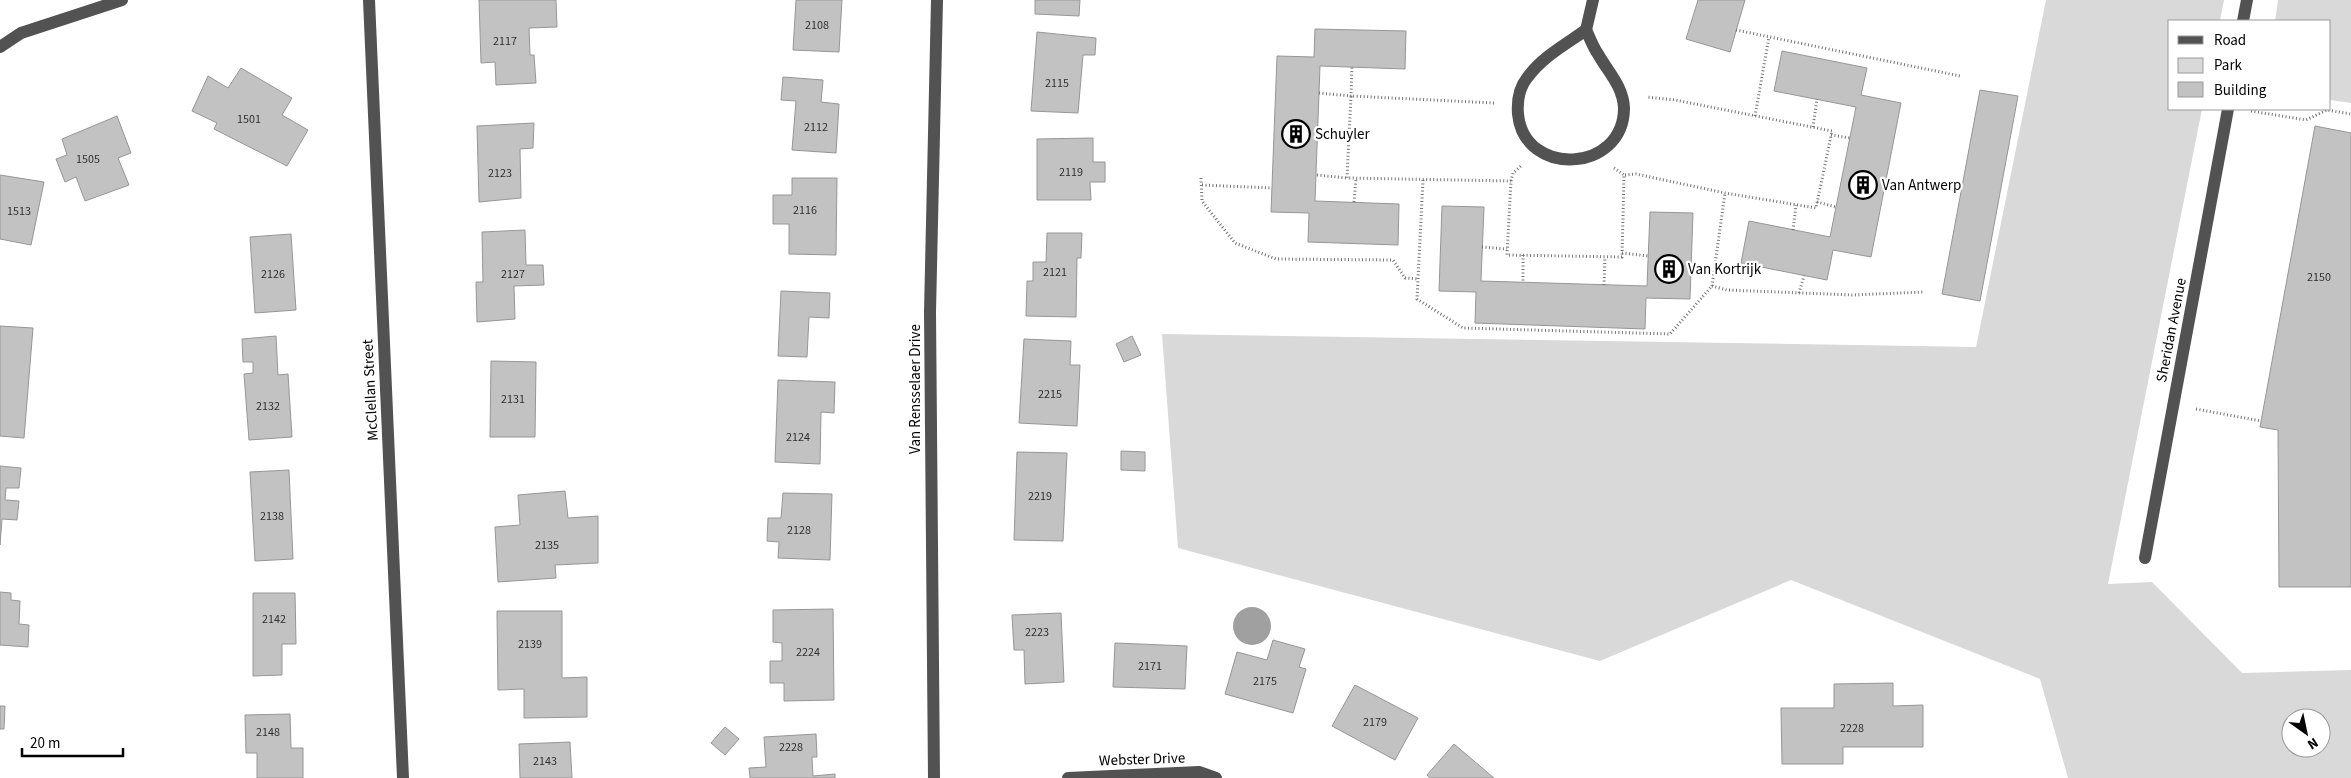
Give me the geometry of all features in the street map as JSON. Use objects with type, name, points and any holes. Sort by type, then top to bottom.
[{"type":"street","points":[[0,47],[22,33],[122,0]]},
{"type":"street","name":"McClellan Street","points":[[369,0],[403,778]]},
{"type":"street","name":"Van Rensselaer Drive","points":[[934,778],[930,312],[937,0]]},
{"type":"street","points":[[1586,30],[1622,94],[1624,109],[1621,124],[1615,138],[1605,149],[1589,158],[1572,161],[1554,158],[1538,150],[1526,138],[1519,122],[1517,105],[1520,91],[1526,78],[1548,57],[1586,30],[1593,0]]},
{"type":"street","points":[[2243,20],[2247,0]]},
{"type":"street","name":"Sheridan Avenue","points":[[2145,558],[2228,110]]},
{"type":"street","name":"Webster Drive","points":[[1068,778],[1199,772],[1216,778]]},
{"type":"path","points":[[1736,30],[1960,76]]},
{"type":"path","points":[[1755,116],[1769,37]]},
{"type":"path","points":[[1320,93],[1351,96],[1352,67]]},
{"type":"path","points":[[1655,98],[1675,100]]},
{"type":"path","points":[[1813,127],[1817,99]]},
{"type":"path","points":[[2250,110],[2306,120],[2327,110],[2351,114]]},
{"type":"path","points":[[1831,135],[1850,138]]},
{"type":"path","points":[[1317,175],[1347,178]]},
{"type":"path","points":[[1201,178],[1202,201],[1235,243],[1276,259],[1393,260],[1405,278],[1418,279]]},
{"type":"path","points":[[1354,202],[1356,178]]},
{"type":"path","points":[[1423,180],[1417,299],[1463,328],[1670,334],[1712,286],[1725,193]]},
{"type":"path","points":[[1202,185],[1272,188]]},
{"type":"path","points":[[1817,202],[1836,207]]},
{"type":"path","points":[[1792,230],[1796,205]]},
{"type":"path","points":[[1482,247],[1507,249]]},
{"type":"path","points":[[1622,253],[1648,256]]},
{"type":"path","points":[[1523,255],[1523,282]]},
{"type":"path","points":[[1604,257],[1604,285]]},
{"type":"path","points":[[1799,293],[1804,276]]},
{"type":"path","points":[[1712,286],[1727,290],[1852,295],[1924,292]]},
{"type":"path","points":[[2173,405],[2261,421]]},
{"type":"green space","points":[[2046,0],[2224,0],[2220,20],[2168,20],[2168,110],[2202,110],[2108,584],[2152,582],[2242,673],[2351,670],[2351,778],[2068,778],[2040,679],[1791,580],[1600,661],[1178,548],[1162,334],[1976,347]]},
{"type":"green space","points":[[2278,0],[2351,0],[2351,103],[2331,100],[2331,20],[2275,20]]},
{"type":"shaded area","points":[[1252,607],[1265,613],[1271,626],[1265,639],[1252,645],[1239,639],[1233,626],[1239,613]]},
{"type":"building","points":[[479,0],[556,0],[557,27],[529,28],[530,55],[534,55],[536,83],[496,85],[495,62],[481,63]]},
{"type":"building","points":[[796,0],[842,0],[839,52],[793,50]]},
{"type":"building","points":[[1035,0],[1080,0],[1079,16],[1035,14]]},
{"type":"building","points":[[1698,0],[1745,0],[1730,52],[1686,39]]},
{"type":"building","name":"Schuyler","points":[[1315,29],[1406,31],[1405,69],[1320,66],[1315,201],[1399,204],[1398,245],[1308,242],[1309,213],[1271,212],[1277,56],[1314,57]]},
{"type":"building","points":[[1037,32],[1096,38],[1095,55],[1083,55],[1078,113],[1031,111]]},
{"type":"building","name":"Van Antwerp","points":[[1782,51],[1867,68],[1861,95],[1901,103],[1871,257],[1833,250],[1827,280],[1741,263],[1749,221],[1830,237],[1856,107],[1774,91]]},
{"type":"building","points":[[241,68],[292,98],[282,115],[308,130],[287,166],[214,129],[217,123],[192,111],[208,76],[228,88]]},
{"type":"building","points":[[783,77],[823,80],[821,102],[839,104],[836,153],[792,150],[796,101],[781,100]]},
{"type":"building","points":[[1980,90],[2018,96],[1980,301],[1942,294]]},
{"type":"building","points":[[117,116],[131,153],[118,158],[129,185],[85,201],[76,177],[65,182],[56,159],[67,155],[62,139]]},
{"type":"building","points":[[534,123],[533,148],[520,149],[521,198],[479,202],[477,126]]},
{"type":"building","points":[[2315,126],[2351,133],[2351,587],[2279,587],[2278,430],[2260,427]]},
{"type":"building","points":[[1093,138],[1093,162],[1105,162],[1105,182],[1090,182],[1091,200],[1037,200],[1037,139]]},
{"type":"building","points":[[0,175],[44,182],[31,245],[0,239]]},
{"type":"building","points":[[792,178],[837,178],[836,255],[789,254],[789,224],[773,224],[773,195],[792,195]]},
{"type":"building","name":"Van Kortrijk","points":[[1442,206],[1484,207],[1481,281],[1647,286],[1650,212],[1693,213],[1690,299],[1646,298],[1645,329],[1475,323],[1476,292],[1439,291]]},
{"type":"building","points":[[525,230],[526,265],[543,265],[544,285],[514,286],[515,319],[477,322],[476,282],[483,282],[482,232]]},
{"type":"building","points":[[1047,233],[1082,233],[1081,258],[1077,258],[1076,317],[1026,316],[1027,281],[1033,281],[1033,262],[1046,262]]},
{"type":"building","points":[[291,234],[296,310],[255,313],[250,237]]},
{"type":"building","points":[[781,291],[830,293],[829,318],[809,317],[807,357],[778,356]]},
{"type":"building","points":[[0,326],[33,328],[24,438],[0,436]]},
{"type":"building","points":[[276,336],[278,375],[288,374],[292,437],[249,440],[244,374],[253,373],[253,362],[243,362],[242,339]]},
{"type":"building","points":[[1132,336],[1141,355],[1124,362],[1116,344]]},
{"type":"building","points":[[1024,339],[1071,341],[1070,365],[1080,365],[1077,426],[1019,423]]},
{"type":"building","points":[[491,361],[536,362],[535,437],[490,437]]},
{"type":"building","points":[[778,380],[835,382],[834,413],[821,412],[820,464],[775,462]]},
{"type":"building","points":[[1121,451],[1145,452],[1145,471],[1121,470]]},
{"type":"building","points":[[1017,452],[1067,453],[1063,541],[1014,540]]},
{"type":"building","points":[[0,466],[21,468],[19,488],[6,488],[5,500],[19,501],[17,520],[2,519],[0,545]]},
{"type":"building","points":[[289,470],[293,559],[255,561],[250,472]]},
{"type":"building","points":[[565,491],[568,518],[598,516],[598,563],[555,565],[556,578],[498,582],[495,527],[520,525],[518,495]]},
{"type":"building","points":[[783,493],[832,494],[830,560],[778,558],[779,542],[767,541],[768,518],[781,518]]},
{"type":"building","points":[[0,592],[11,593],[11,600],[20,601],[19,624],[29,625],[28,647],[0,645]]},
{"type":"building","points":[[253,593],[295,593],[296,644],[282,644],[282,675],[253,676]]},
{"type":"building","points":[[833,609],[834,700],[784,701],[784,683],[770,683],[770,661],[782,661],[782,643],[773,642],[773,610]]},
{"type":"building","points":[[497,611],[562,611],[562,678],[587,677],[587,717],[524,718],[524,689],[498,690]]},
{"type":"building","points":[[1061,613],[1064,682],[1025,684],[1024,650],[1014,650],[1012,615]]},
{"type":"building","points":[[1273,640],[1305,649],[1299,667],[1306,669],[1293,713],[1225,694],[1237,652],[1267,660]]},
{"type":"building","points":[[1115,643],[1187,646],[1185,689],[1113,687]]},
{"type":"building","points":[[1893,683],[1893,706],[1923,705],[1923,747],[1843,747],[1843,764],[1782,764],[1781,708],[1834,708],[1834,684]]},
{"type":"building","points":[[1355,685],[1418,718],[1395,760],[1332,726]]},
{"type":"building","points":[[0,706],[5,706],[4,729],[0,729]]},
{"type":"building","points":[[290,714],[291,748],[303,748],[303,778],[257,778],[257,753],[246,753],[245,715]]},
{"type":"building","points":[[725,727],[739,739],[725,755],[711,743]]},
{"type":"building","points":[[816,734],[817,757],[812,757],[813,776],[835,774],[835,778],[750,778],[749,768],[766,767],[764,737]]},
{"type":"building","points":[[570,742],[572,778],[520,778],[519,744]]},
{"type":"building","points":[[1454,744],[1494,778],[1430,778],[1427,775]]},
{"type":"place","name":"Schuyler","points":[[1296,134]]},
{"type":"place","name":"Van Antwerp","points":[[1863,185]]},
{"type":"place","name":"Van Kortrijk","points":[[1669,269]]}]
